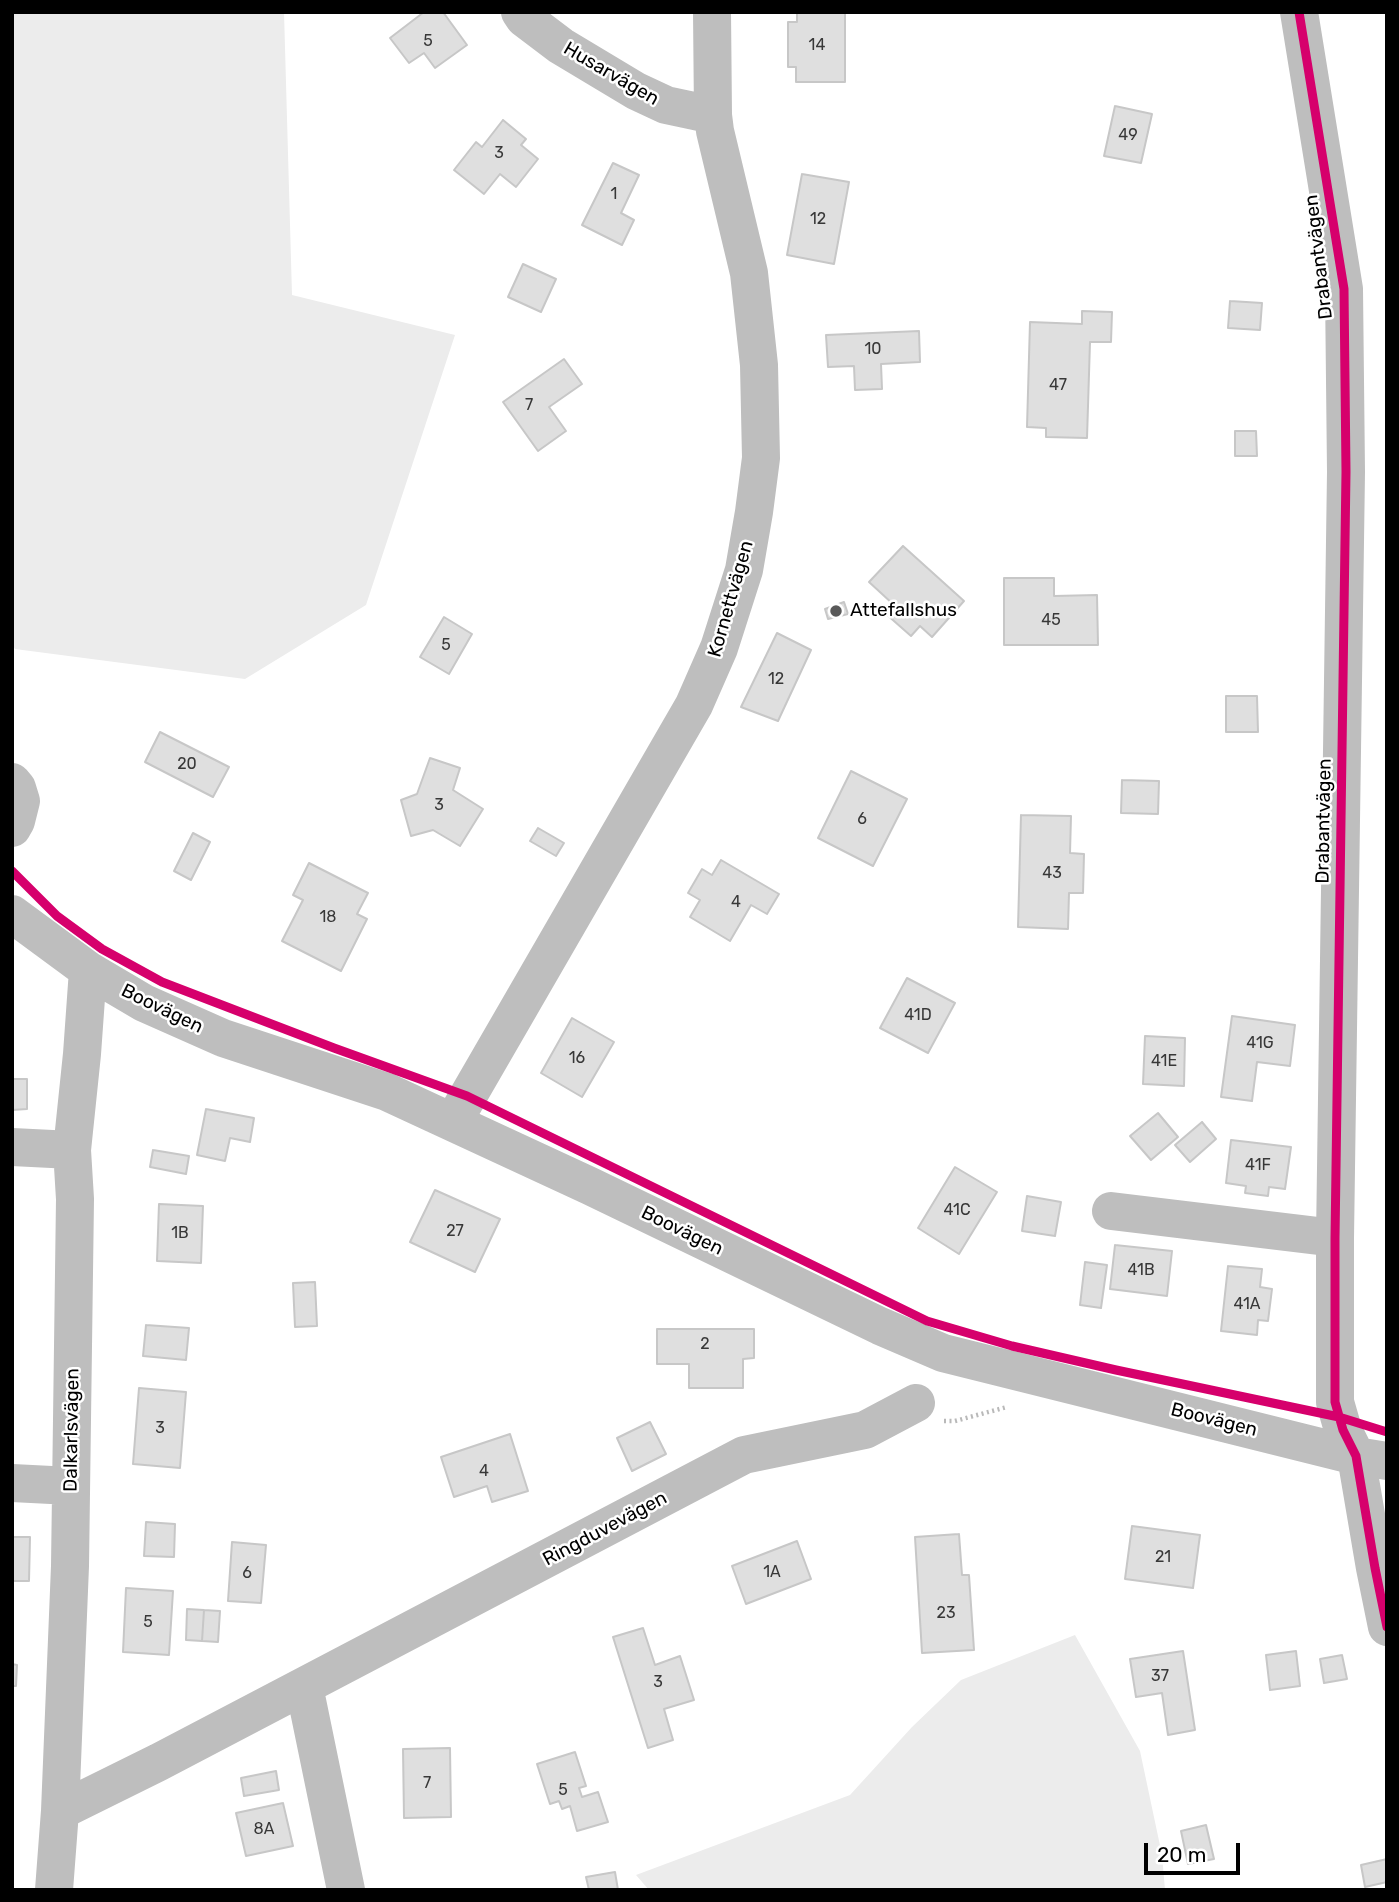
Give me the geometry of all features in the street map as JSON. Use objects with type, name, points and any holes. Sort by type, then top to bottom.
[{"type":"street","name":"Husarvägen","points":[[520,12],[561,46],[636,91],[666,105],[713,115]]},
{"type":"street","name":"Kornettvägen","points":[[453,1122],[694,705],[719,648],[744,570],[761,458],[759,365],[749,273],[715,131],[712,12]]},
{"type":"street","name":"Drabantvägen","points":[[1299,12],[1344,289],[1346,472],[1335,1402],[1343,1430],[1371,1459],[1375,1568],[1387,1627]]},
{"type":"street","points":[[12,782],[21,801],[12,828]]},
{"type":"street","name":"Boovägen","points":[[12,914],[88,970],[144,1003],[223,1038],[387,1092],[880,1326],[943,1353],[1371,1459]]},
{"type":"street","name":"Dalkarlsvägen","points":[[54,1890],[71,1566],[75,1199],[72,1150],[88,970]]},
{"type":"street","points":[[12,1147],[72,1150]]},
{"type":"street","points":[[1111,1211],[1335,1238]]},
{"type":"street","name":"Ringduvevägen","points":[[60,1811],[159,1762],[744,1455],[865,1430],[916,1403]]},
{"type":"street","points":[[12,1483],[71,1486]]},
{"type":"street","points":[[304,1686],[346,1890]]},
{"type":"path","points":[[916,1403],[921,1422],[955,1421],[999,1410],[1028,1399],[1034,1376]]},
{"type":"shaded area","points":[[12,12],[284,12],[292,295],[455,335],[366,605],[245,679],[15,649],[12,644]]},
{"type":"shaded area","points":[[1075,1635],[1140,1751],[1162,1855],[1165,1890],[649,1890],[636,1875],[850,1795],[912,1727],[961,1680]]},
{"type":"building","points":[[424,12],[443,12],[467,45],[435,68],[424,53],[409,63],[390,38]]},
{"type":"building","points":[[797,12],[845,12],[845,82],[796,82],[796,67],[788,67],[788,22],[797,22]]},
{"type":"building","points":[[1115,106],[1152,114],[1141,163],[1104,156]]},
{"type":"building","points":[[503,120],[526,139],[521,145],[538,159],[516,187],[500,174],[484,194],[454,170],[476,142],[482,147]]},
{"type":"building","points":[[613,163],[639,175],[621,213],[634,220],[622,245],[582,225]]},
{"type":"building","points":[[802,174],[849,182],[834,264],[787,255]]},
{"type":"building","points":[[523,264],[556,279],[541,312],[508,297]]},
{"type":"building","points":[[1230,301],[1262,303],[1260,330],[1228,328]]},
{"type":"building","points":[[1082,311],[1112,312],[1111,342],[1090,342],[1087,438],[1046,437],[1046,428],[1027,427],[1030,322],[1082,324]]},
{"type":"building","points":[[919,331],[920,362],[881,364],[882,389],[855,390],[854,366],[828,367],[826,335]]},
{"type":"building","points":[[564,359],[582,384],[549,407],[566,431],[538,451],[503,402]]},
{"type":"building","points":[[1235,431],[1256,431],[1257,456],[1235,456]]},
{"type":"building","points":[[903,546],[964,601],[932,637],[920,626],[911,636],[886,614],[894,605],[869,582]]},
{"type":"building","points":[[1004,578],[1054,578],[1054,596],[1097,595],[1098,645],[1004,645]]},
{"type":"building","name":"Attefallshus","points":[[844,602],[848,614],[828,619],[825,609]]},
{"type":"building","points":[[444,617],[472,634],[449,674],[420,657]]},
{"type":"building","points":[[777,633],[811,650],[778,721],[741,707]]},
{"type":"building","points":[[1226,696],[1257,696],[1258,732],[1226,732]]},
{"type":"building","points":[[160,732],[229,767],[213,797],[145,762]]},
{"type":"building","points":[[430,758],[460,768],[453,790],[483,809],[460,846],[433,830],[411,836],[401,800],[417,794]]},
{"type":"building","points":[[851,771],[907,799],[873,866],[818,838]]},
{"type":"building","points":[[1122,780],[1159,781],[1158,814],[1121,813]]},
{"type":"building","points":[[1021,815],[1071,816],[1070,853],[1084,854],[1083,893],[1069,893],[1068,929],[1018,927]]},
{"type":"building","points":[[538,828],[564,843],[556,856],[530,841]]},
{"type":"building","points":[[193,833],[210,842],[191,880],[174,871]]},
{"type":"building","points":[[721,860],[779,894],[767,914],[751,905],[730,941],[690,917],[700,900],[688,893],[702,869],[712,875]]},
{"type":"building","points":[[309,863],[368,893],[357,914],[367,919],[341,971],[282,941],[303,900],[293,895]]},
{"type":"building","points":[[907,978],[955,1003],[928,1053],[880,1028]]},
{"type":"building","points":[[1232,1016],[1295,1025],[1290,1066],[1257,1062],[1252,1101],[1221,1097]]},
{"type":"building","points":[[572,1018],[614,1042],[582,1097],[541,1073]]},
{"type":"building","points":[[1145,1036],[1185,1038],[1184,1086],[1143,1084]]},
{"type":"building","points":[[12,1079],[27,1079],[27,1109],[12,1110]]},
{"type":"building","points":[[206,1109],[254,1118],[250,1142],[230,1138],[225,1161],[197,1155]]},
{"type":"building","points":[[1158,1113],[1178,1137],[1151,1160],[1130,1136]]},
{"type":"building","points":[[1202,1122],[1216,1139],[1190,1162],[1175,1145]]},
{"type":"building","points":[[1231,1140],[1291,1147],[1285,1189],[1269,1187],[1268,1196],[1245,1193],[1246,1186],[1226,1183]]},
{"type":"building","points":[[153,1150],[189,1156],[186,1174],[150,1167]]},
{"type":"building","points":[[955,1167],[997,1192],[959,1254],[918,1228]]},
{"type":"building","points":[[435,1190],[500,1219],[475,1272],[410,1242]]},
{"type":"building","points":[[1027,1196],[1061,1202],[1055,1236],[1022,1231]]},
{"type":"building","points":[[159,1204],[203,1206],[201,1263],[157,1261]]},
{"type":"building","points":[[1115,1245],[1172,1251],[1167,1296],[1110,1289]]},
{"type":"building","points":[[1085,1262],[1107,1265],[1101,1308],[1080,1305]]},
{"type":"building","points":[[1228,1266],[1262,1269],[1260,1287],[1272,1289],[1268,1321],[1258,1320],[1257,1335],[1221,1331]]},
{"type":"building","points":[[315,1282],[317,1326],[295,1327],[293,1283]]},
{"type":"building","points":[[146,1325],[189,1328],[186,1360],[143,1356]]},
{"type":"building","points":[[657,1329],[754,1329],[754,1358],[743,1359],[743,1388],[689,1388],[689,1364],[657,1364]]},
{"type":"building","points":[[139,1388],[186,1392],[180,1468],[133,1464]]},
{"type":"building","points":[[650,1422],[666,1454],[632,1471],[617,1438]]},
{"type":"building","points":[[510,1434],[528,1491],[492,1502],[487,1486],[454,1497],[441,1457]]},
{"type":"building","points":[[146,1522],[175,1524],[174,1557],[144,1556]]},
{"type":"building","points":[[1132,1526],[1200,1535],[1193,1588],[1125,1579]]},
{"type":"building","points":[[959,1534],[962,1575],[969,1575],[974,1650],[922,1653],[915,1537]]},
{"type":"building","points":[[12,1537],[30,1537],[29,1581],[12,1581]]},
{"type":"building","points":[[797,1541],[811,1579],[746,1604],[732,1566]]},
{"type":"building","points":[[232,1542],[266,1545],[261,1603],[228,1601]]},
{"type":"building","points":[[126,1588],[173,1591],[169,1655],[123,1652]]},
{"type":"building","points":[[187,1609],[204,1610],[202,1641],[186,1640]]},
{"type":"building","points":[[204,1610],[220,1611],[218,1642],[202,1641]]},
{"type":"building","points":[[643,1628],[655,1665],[680,1656],[694,1700],[664,1709],[673,1740],[648,1748],[613,1637]]},
{"type":"building","points":[[1183,1651],[1195,1730],[1168,1735],[1162,1693],[1136,1697],[1130,1659]]},
{"type":"building","points":[[1296,1651],[1300,1686],[1270,1690],[1266,1655]]},
{"type":"building","points":[[1342,1655],[1347,1679],[1324,1683],[1320,1659]]},
{"type":"building","points":[[12,1664],[17,1665],[16,1686],[12,1686]]},
{"type":"building","points":[[450,1748],[451,1817],[404,1818],[403,1749]]},
{"type":"building","points":[[575,1752],[586,1786],[579,1788],[582,1797],[598,1792],[608,1822],[577,1831],[570,1806],[562,1809],[559,1801],[550,1804],[537,1764]]},
{"type":"building","points":[[276,1771],[279,1790],[244,1796],[241,1778]]},
{"type":"building","points":[[283,1803],[293,1846],[246,1856],[236,1813]]},
{"type":"building","points":[[1206,1825],[1214,1859],[1188,1864],[1181,1831]]},
{"type":"building","points":[[1387,1859],[1387,1882],[1365,1887],[1361,1865]]},
{"type":"building","points":[[615,1872],[618,1890],[589,1890],[586,1877]]},
{"type":"cycle path","points":[[1299,12],[1344,289],[1346,472],[1335,1402],[1343,1430],[1356,1456],[1387,1627]]},
{"type":"cycle path","points":[[12,871],[57,916],[102,949],[162,982],[467,1096],[927,1321],[1012,1346],[1339,1417],[1387,1432]]},
{"type":"place","name":"Attefallshus","points":[[836,611]]}]
